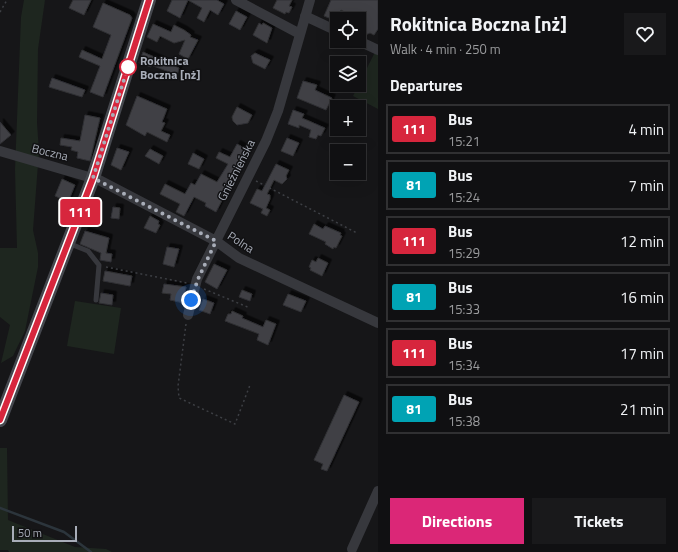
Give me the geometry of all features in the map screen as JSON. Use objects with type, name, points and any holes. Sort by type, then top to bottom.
[{"type":"street","points":[[0,420],[21,362],[93,178],[149,0]]},
{"type":"street","points":[[236,0],[300,34]]},
{"type":"street","name":"Gnieźnieńska","points":[[188,315],[195,286],[247,176],[266,141],[278,111],[310,0]]},
{"type":"street","points":[[305,16],[330,28]]},
{"type":"street","points":[[366,44],[378,50]]},
{"type":"street","name":"Boczna","points":[[0,151],[93,178]]},
{"type":"street","name":"Polna","points":[[93,178],[216,241],[239,258],[378,323]]},
{"type":"street","points":[[352,549],[378,491]]},
{"type":"lane","points":[[68,243],[88,251],[99,264],[96,300]]},
{"type":"path","points":[[0,12],[7,0]]},
{"type":"path","points":[[247,176],[357,233]]},
{"type":"path","points":[[99,264],[195,286],[250,308]]},
{"type":"path","points":[[188,315],[178,386],[179,398],[235,424],[250,385]]},
{"type":"shaded area","points":[[24,0],[45,0],[38,49],[37,123],[39,151],[33,230],[38,253],[38,267],[25,331],[13,356],[1,363],[10,325],[0,317],[0,248],[17,248],[15,170],[21,17]]},
{"type":"shaded area","points":[[375,52],[378,53],[378,109],[366,103],[366,100],[361,100],[353,96],[355,92],[366,92],[366,70]]},
{"type":"shaded area","points":[[75,301],[121,308],[114,354],[67,346]]},
{"type":"shaded area","points":[[0,448],[7,448],[8,520],[75,547],[106,549],[112,552],[9,552],[8,550],[0,550]]},
{"type":"building","points":[[73,0],[91,0],[84,15],[69,8]]},
{"type":"building","points":[[172,0],[188,0],[180,18],[167,11]]},
{"type":"building","points":[[188,0],[217,0],[224,4],[218,15],[210,10],[204,22],[197,18],[202,8]]},
{"type":"building","points":[[277,0],[292,0],[289,6],[292,7],[289,13],[286,12],[285,14],[273,8]]},
{"type":"building","points":[[331,0],[378,0],[378,29],[374,35],[370,33],[366,35],[366,12],[345,12],[341,10],[340,12],[330,12],[330,18],[324,16]]},
{"type":"building","points":[[103,3],[130,15],[132,18],[103,97],[90,92],[100,66],[79,57],[82,50],[102,59],[111,35],[93,27]]},
{"type":"building","points":[[236,11],[247,17],[240,30],[229,24]]},
{"type":"building","points":[[259,23],[262,25],[263,23],[272,28],[267,43],[253,35]]},
{"type":"building","points":[[153,24],[171,32],[174,25],[191,35],[190,37],[198,40],[188,59],[179,54],[185,40],[174,43],[160,36],[157,42],[147,37]]},
{"type":"building","points":[[143,52],[179,68],[177,75],[151,65],[151,67],[139,63]]},
{"type":"building","points":[[255,53],[270,60],[265,69],[253,63],[251,56]]},
{"type":"building","points":[[52,78],[85,90],[82,97],[49,87]]},
{"type":"building","points":[[303,81],[317,85],[315,90],[332,98],[326,110],[297,98]]},
{"type":"building","points":[[137,96],[167,109],[162,122],[165,123],[161,131],[170,135],[167,142],[147,132],[145,136],[126,125]]},
{"type":"building","points":[[237,107],[252,115],[248,123],[237,125],[233,121],[232,117]]},
{"type":"building","points":[[293,110],[304,114],[302,118],[325,128],[321,136],[318,135],[316,139],[309,137],[311,130],[299,125],[299,128],[288,124]]},
{"type":"building","points":[[85,115],[100,118],[90,161],[77,158],[78,152],[71,150],[72,147],[60,145],[61,138],[80,141]]},
{"type":"building","points":[[0,122],[11,135],[0,144]]},
{"type":"building","points":[[287,138],[299,143],[293,156],[281,151]]},
{"type":"building","points":[[237,144],[248,150],[216,212],[205,206],[206,203],[194,197],[184,216],[176,212],[180,204],[160,194],[165,184],[185,194],[191,183],[195,185],[201,174],[217,182],[228,164],[216,158],[219,152],[230,157]]},
{"type":"building","points":[[117,148],[129,152],[121,170],[111,165]]},
{"type":"building","points":[[150,149],[163,156],[159,164],[145,156]]},
{"type":"building","points":[[193,153],[204,159],[199,169],[188,164]]},
{"type":"building","points":[[276,164],[289,170],[286,176],[287,179],[282,184],[274,180],[267,194],[270,195],[270,199],[266,208],[270,210],[267,216],[261,213],[263,209],[250,203],[257,189],[262,191]]},
{"type":"building","points":[[62,179],[75,185],[68,202],[55,196]]},
{"type":"building","points":[[113,207],[120,208],[119,219],[111,218]]},
{"type":"building","points":[[150,216],[159,221],[158,224],[160,225],[156,233],[144,228]]},
{"type":"building","points":[[314,224],[323,229],[325,226],[341,233],[340,235],[342,236],[336,248],[334,247],[333,249],[325,244],[326,242],[309,234]]},
{"type":"building","points":[[85,231],[109,238],[106,253],[112,254],[111,262],[100,260],[101,253],[80,244]]},
{"type":"building","points":[[167,247],[179,249],[174,267],[163,264]]},
{"type":"building","points":[[318,258],[328,263],[322,276],[310,270],[311,268],[309,267],[312,260],[316,262]]},
{"type":"building","points":[[214,264],[227,270],[217,289],[205,282]]},
{"type":"building","points":[[105,271],[132,276],[130,286],[103,281]]},
{"type":"building","points":[[164,284],[186,287],[183,303],[170,300],[171,294],[162,293]]},
{"type":"building","points":[[242,290],[252,294],[250,301],[239,297]]},
{"type":"building","points":[[101,293],[113,295],[112,305],[99,303]]},
{"type":"building","points":[[288,294],[306,301],[301,312],[283,305]]},
{"type":"building","points":[[203,299],[214,303],[210,314],[199,310]]},
{"type":"building","points":[[232,311],[243,316],[242,318],[263,327],[266,320],[276,324],[268,345],[257,340],[259,334],[225,321],[228,314],[231,314]]},
{"type":"building","points":[[344,395],[359,402],[327,471],[321,469],[323,464],[314,460]]},
{"type":"waterway","points":[[0,508],[64,532],[91,552]]},
{"type":"bus line","name":"111","points":[[0,420],[21,362],[67,248],[93,178],[149,0]]},
{"type":"place","name":"Rokitnica Boczna [nż]","points":[[128,67]]},
{"type":"route","points":[[128,67],[93,178],[216,241],[198,279],[191,300]]}]
